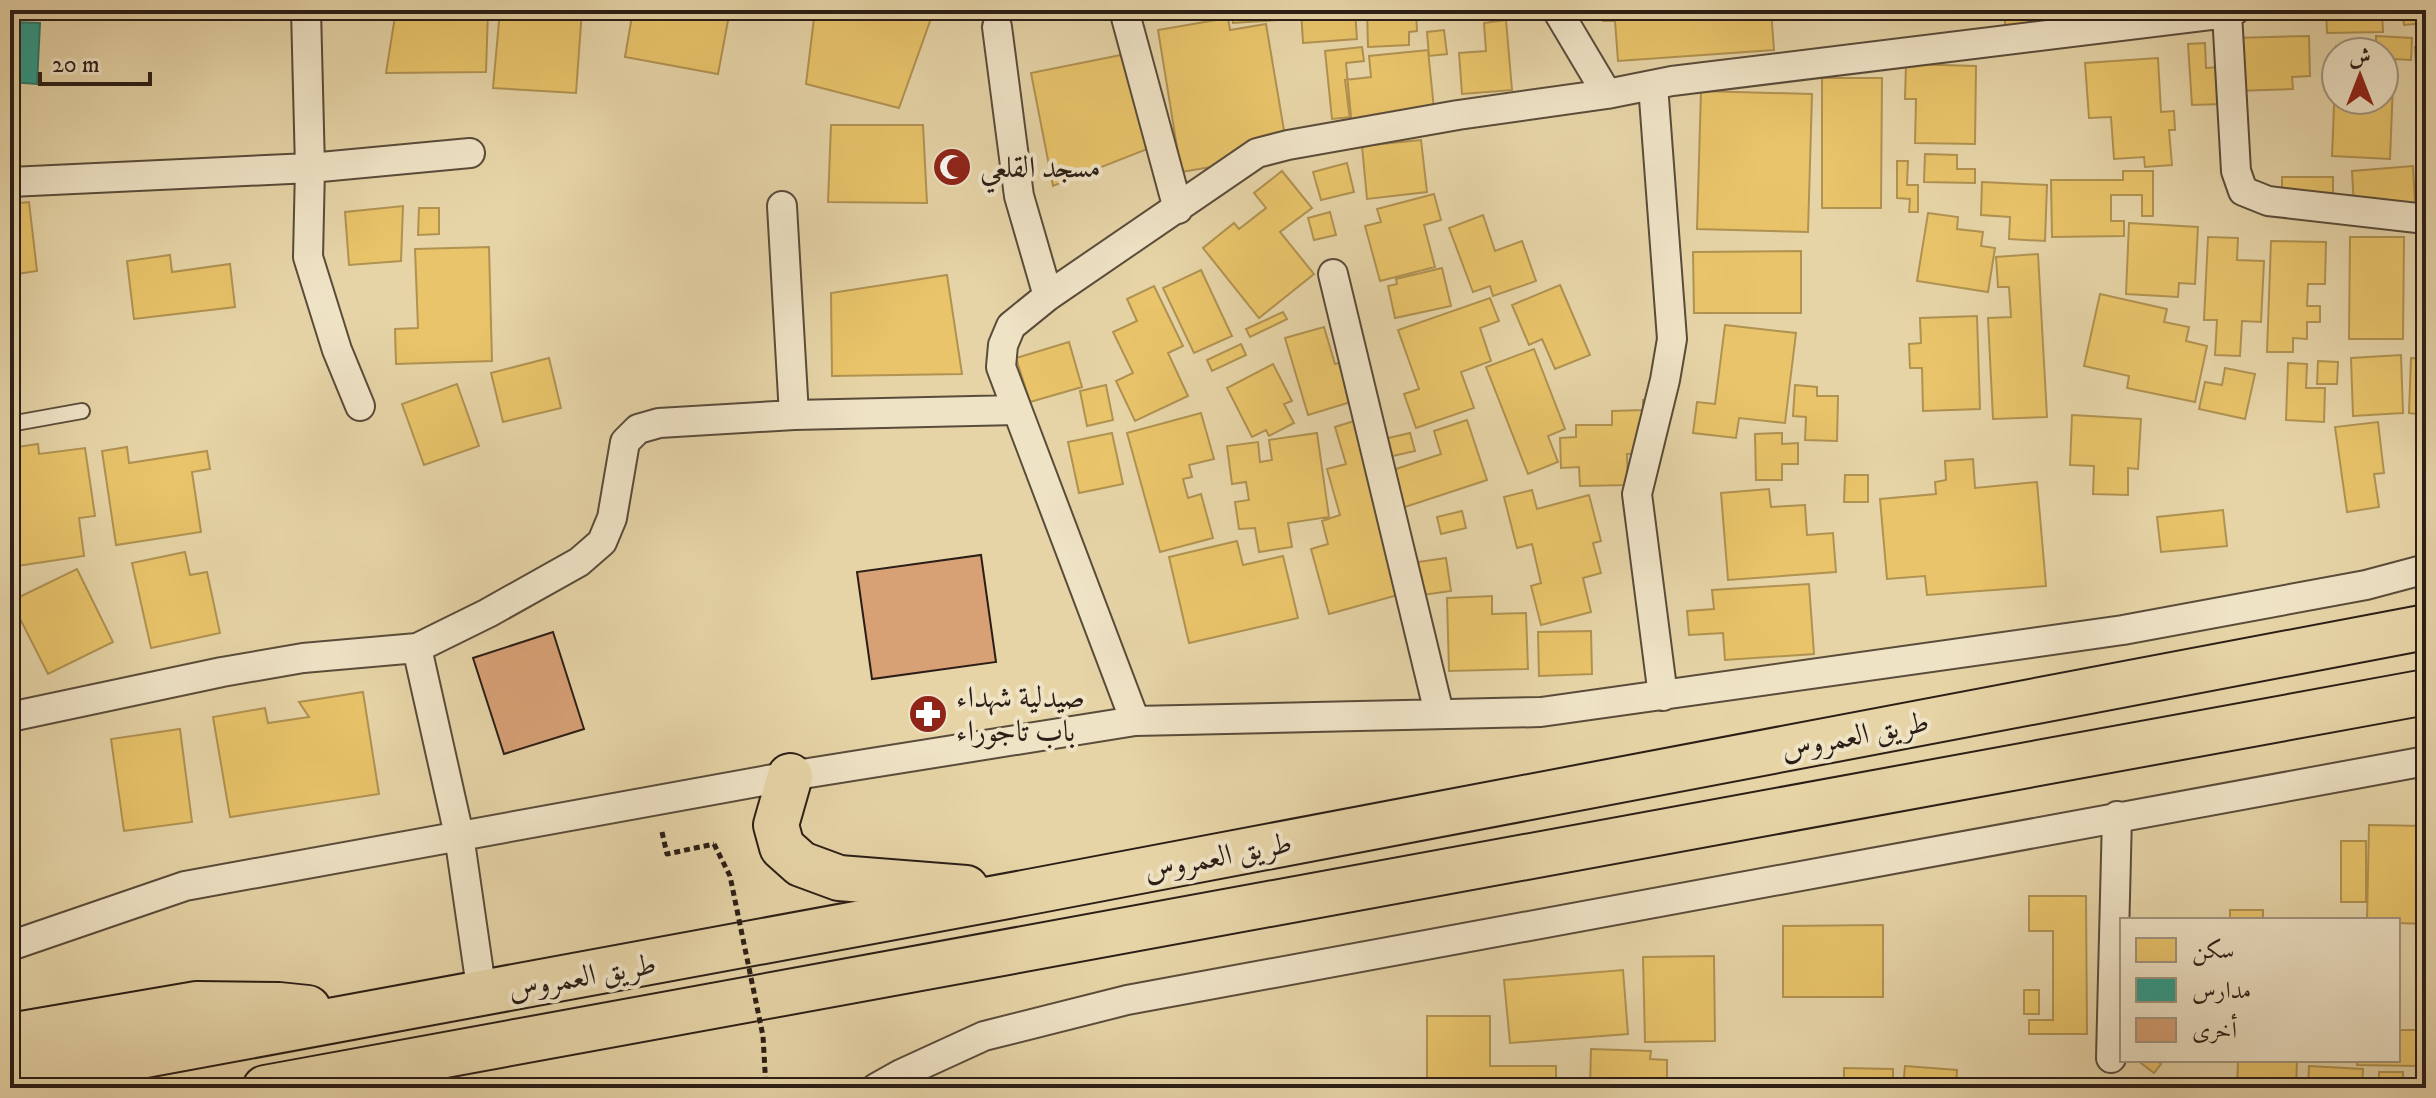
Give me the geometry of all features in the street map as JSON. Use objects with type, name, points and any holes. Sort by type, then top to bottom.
[{"type":"main road","name":"طريق العمروس","points":[[10,1080],[1029,892],[2426,627]]},
{"type":"main road","name":"طريق العمروس","points":[[277,1087],[2426,692]]},
{"type":"main road","points":[[790,776],[776,825],[782,847],[801,864],[839,878],[1029,892]]},
{"type":"main road","points":[[10,1036],[197,1004],[279,1005],[366,1014]]},
{"type":"street","points":[[306,10],[310,168],[308,257],[337,350],[360,406]]},
{"type":"street","points":[[1124,10],[1178,209]]},
{"type":"street","points":[[1557,10],[1607,94]]},
{"type":"street","points":[[1135,721],[1001,367],[1003,345],[1011,326],[1048,296],[1257,153],[1458,115],[1688,79],[2231,12],[2236,171],[2243,191],[2268,201],[2426,219]]},
{"type":"street","points":[[997,27],[1019,196],[1048,296]]},
{"type":"street","points":[[1653,85],[1672,339],[1637,494],[1663,696]]},
{"type":"street","points":[[10,182],[310,168],[470,153]]},
{"type":"street","points":[[782,206],[794,415]]},
{"type":"street","points":[[1333,274],[1439,713]]},
{"type":"street","points":[[10,717],[303,658],[417,648],[579,562],[602,542],[612,518],[625,442],[638,429],[659,423],[794,415],[1017,410]]},
{"type":"street","points":[[10,946],[185,886],[790,776],[1135,721],[1541,712],[2123,630],[2366,585],[2426,569]]},
{"type":"street","points":[[417,648],[459,835],[482,994]]},
{"type":"street","points":[[876,1088],[984,1036],[1127,1000],[2426,761]]},
{"type":"street","points":[[2111,1058],[2117,816]]},
{"type":"lane","points":[[10,424],[82,411]]},
{"type":"path","points":[[655,800],[667,854],[714,844],[730,876],[763,1036],[766,1088]]},
{"type":"building: سكن","points":[[396,10],[488,10],[486,72],[386,73]]},
{"type":"building: سكن","points":[[500,10],[582,10],[576,93],[493,88]]},
{"type":"building: سكن","points":[[633,10],[730,10],[718,74],[625,57]]},
{"type":"building: سكن","points":[[815,10],[934,10],[899,108],[806,84]]},
{"type":"building: سكن","points":[[1151,10],[1185,10],[1185,15],[1152,18]]},
{"type":"building: سكن","points":[[1232,10],[1292,10],[1293,19],[1233,23]]},
{"type":"building: سكن","points":[[1301,10],[1355,10],[1357,39],[1303,43]]},
{"type":"building: سكن","points":[[1367,10],[1416,10],[1417,31],[1409,32],[1409,45],[1368,47]]},
{"type":"building: سكن","points":[[1602,10],[1771,10],[1774,50],[1618,61],[1615,21],[1603,21]]},
{"type":"building: سكن","points":[[1984,10],[2043,10],[2042,31],[2005,30],[2005,11]]},
{"type":"building: سكن","points":[[2051,10],[2085,10],[2085,32],[2052,32]]},
{"type":"building: سكن","points":[[2326,10],[2382,10],[2383,32],[2327,33]]},
{"type":"building: سكن","points":[[2402,10],[2426,10],[2426,23],[2404,25]]},
{"type":"building: سكن","points":[[1228,18],[1230,30],[1266,24],[1288,154],[1181,172],[1158,30]]},
{"type":"building: سكن","points":[[1506,20],[1512,90],[1462,94],[1459,53],[1486,51],[1484,23]]},
{"type":"building: سكن","points":[[1444,30],[1447,54],[1429,56],[1427,32]]},
{"type":"building: سكن","points":[[2309,36],[2310,76],[2292,77],[2293,89],[2236,91],[2234,38]]},
{"type":"building: سكن","points":[[2400,37],[2412,38],[2411,60],[2400,59]]},
{"type":"building: سكن","points":[[2205,43],[2206,68],[2221,67],[2223,104],[2192,105],[2188,44]]},
{"type":"building: سكن","points":[[1362,47],[1364,61],[1346,63],[1351,117],[1332,119],[1325,51]]},
{"type":"building: سكن","points":[[2415,47],[2426,47],[2426,123],[2419,124]]},
{"type":"building: سكن","points":[[1428,50],[1435,119],[1351,128],[1345,80],[1371,77],[1369,56]]},
{"type":"building: سكن","points":[[1121,55],[1150,148],[1053,186],[1031,73]]},
{"type":"building: سكن","points":[[2158,58],[2161,112],[2174,111],[2175,130],[2169,130],[2172,165],[2145,167],[2144,157],[2114,159],[2111,117],[2089,118],[2085,63]]},
{"type":"building: سكن","points":[[1906,64],[1976,66],[1975,144],[1915,143],[1916,99],[1905,99]]},
{"type":"building: سكن","points":[[1822,78],[1882,78],[1881,208],[1822,208]]},
{"type":"building: سكن","points":[[1701,91],[1812,94],[1808,232],[1697,229]]},
{"type":"building: سكن","points":[[2334,116],[2392,116],[2390,159],[2332,156]]},
{"type":"building: سكن","points":[[831,125],[923,125],[927,203],[828,202]]},
{"type":"building: سكن","points":[[1421,140],[1427,192],[1367,199],[1362,146]]},
{"type":"building: سكن","points":[[1925,154],[1957,155],[1957,169],[1975,169],[1975,183],[1924,182]]},
{"type":"building: سكن","points":[[1897,161],[1908,161],[1907,185],[1918,185],[1918,212],[1909,212],[1910,199],[1897,198]]},
{"type":"building: سكن","points":[[1347,163],[1354,192],[1321,200],[1313,172]]},
{"type":"building: سكن","points":[[2413,166],[2415,203],[2354,207],[2352,171]]},
{"type":"building: سكن","points":[[1282,171],[1312,208],[1280,232],[1314,274],[1259,318],[1203,248],[1234,223],[1239,229],[1266,208],[1254,193]]},
{"type":"building: سكن","points":[[2123,171],[2153,171],[2153,216],[2142,216],[2142,195],[2111,195],[2111,221],[2124,221],[2124,236],[2052,237],[2051,180],[2123,180]]},
{"type":"building: سكن","points":[[2282,177],[2333,177],[2333,200],[2282,200]]},
{"type":"building: سكن","points":[[1982,182],[2047,185],[2045,241],[2009,239],[2010,217],[1981,215]]},
{"type":"building: سكن","points":[[1434,194],[1441,220],[1424,225],[1435,267],[1380,281],[1365,226],[1381,222],[1377,209]]},
{"type":"building: سكن","points":[[29,202],[37,271],[10,275],[10,204]]},
{"type":"building: سكن","points":[[403,206],[401,261],[349,265],[345,212]]},
{"type":"building: سكن","points":[[419,208],[439,208],[439,234],[418,235]]},
{"type":"building: سكن","points":[[1330,212],[1336,235],[1314,240],[1308,218]]},
{"type":"building: سكن","points":[[1928,213],[1958,217],[1957,229],[1983,232],[1981,246],[1995,248],[1988,292],[1917,281]]},
{"type":"building: سكن","points":[[1483,215],[1495,251],[1522,241],[1536,281],[1493,296],[1490,286],[1473,292],[1449,228]]},
{"type":"building: سكن","points":[[2129,223],[2198,227],[2195,284],[2179,283],[2178,297],[2126,294]]},
{"type":"building: سكن","points":[[2208,237],[2238,238],[2237,260],[2264,261],[2261,322],[2242,321],[2240,356],[2215,355],[2217,320],[2204,320]]},
{"type":"building: سكن","points":[[2350,237],[2404,237],[2403,339],[2349,339]]},
{"type":"building: سكن","points":[[2418,237],[2426,237],[2426,342],[2420,342]]},
{"type":"building: سكن","points":[[2271,241],[2326,242],[2325,284],[2308,284],[2307,306],[2320,306],[2320,322],[2307,322],[2307,339],[2293,338],[2293,352],[2267,352]]},
{"type":"building: سكن","points":[[489,247],[492,361],[396,364],[395,329],[418,328],[415,249]]},
{"type":"building: سكن","points":[[1801,251],[1801,313],[1694,313],[1693,252]]},
{"type":"building: سكن","points":[[2038,254],[2047,417],[1993,419],[1988,318],[2011,317],[2009,287],[1998,287],[1996,257]]},
{"type":"building: سكن","points":[[170,255],[172,272],[230,264],[235,307],[134,319],[127,261]]},
{"type":"building: سكن","points":[[1442,268],[1451,306],[1395,318],[1388,286],[1397,284],[1396,279]]},
{"type":"building: سكن","points":[[1201,270],[1232,336],[1194,353],[1163,288]]},
{"type":"building: سكن","points":[[947,275],[962,374],[832,376],[831,293]]},
{"type":"building: سكن","points":[[1560,285],[1590,355],[1555,369],[1542,339],[1529,345],[1512,305]]},
{"type":"building: سكن","points":[[1154,286],[1183,346],[1168,353],[1188,396],[1135,421],[1116,381],[1133,373],[1113,332],[1137,321],[1127,299]]},
{"type":"building: سكن","points":[[2100,294],[2167,309],[2164,322],[2189,327],[2186,341],[2207,346],[2195,402],[2127,388],[2129,376],[2084,366]]},
{"type":"building: سكن","points":[[1490,298],[1499,321],[1480,328],[1491,361],[1461,372],[1474,408],[1416,428],[1404,394],[1419,389],[1398,330]]},
{"type":"building: سكن","points":[[1283,312],[1287,319],[1250,337],[1246,329]]},
{"type":"building: سكن","points":[[1977,316],[1980,409],[1923,411],[1922,368],[1910,368],[1909,344],[1921,343],[1920,318]]},
{"type":"building: سكن","points":[[1725,325],[1796,333],[1785,423],[1739,418],[1736,438],[1693,433],[1697,402],[1715,404]]},
{"type":"building: سكن","points":[[1324,327],[1335,364],[1342,362],[1354,401],[1308,415],[1285,338]]},
{"type":"building: سكن","points":[[1069,342],[1082,387],[1030,402],[1016,358]]},
{"type":"building: سكن","points":[[1241,344],[1246,355],[1212,371],[1207,360]]},
{"type":"building: سكن","points":[[1534,349],[1565,429],[1548,436],[1558,462],[1528,474],[1486,367]]},
{"type":"building: سكن","points":[[2401,355],[2403,413],[2353,416],[2351,358]]},
{"type":"building: سكن","points":[[549,358],[561,408],[503,422],[491,373]]},
{"type":"building: سكن","points":[[2411,358],[2426,359],[2426,400],[2418,400],[2417,414],[2409,413]]},
{"type":"building: سكن","points":[[2318,361],[2338,362],[2337,384],[2317,384]]},
{"type":"building: سكن","points":[[2288,363],[2307,364],[2306,388],[2325,388],[2324,422],[2286,420]]},
{"type":"building: سكن","points":[[1273,364],[1292,401],[1284,404],[1294,423],[1269,436],[1266,430],[1252,437],[1227,388]]},
{"type":"building: سكن","points":[[2225,368],[2255,374],[2245,419],[2199,409],[2205,382],[2222,385]]},
{"type":"building: سكن","points":[[457,384],[479,446],[424,465],[402,404]]},
{"type":"building: سكن","points":[[1106,385],[1113,420],[1087,426],[1080,391]]},
{"type":"building: سكن","points":[[1795,385],[1817,387],[1817,396],[1838,396],[1837,441],[1805,440],[1806,417],[1793,416]]},
{"type":"building: سكن","points":[[1653,399],[1643,454],[1627,454],[1628,485],[1580,486],[1579,467],[1561,468],[1560,438],[1576,437],[1576,425],[1612,425],[1612,411],[1643,410],[1643,400]]},
{"type":"building: سكن","points":[[1201,413],[1214,459],[1189,465],[1192,477],[1183,479],[1188,498],[1201,494],[1213,538],[1160,552],[1127,433]]},
{"type":"building: سكن","points":[[2072,415],[2141,419],[2138,469],[2128,468],[2128,495],[2093,494],[2094,466],[2070,465]]},
{"type":"building: سكن","points":[[1357,420],[1405,593],[1329,614],[1311,549],[1328,544],[1322,521],[1340,515],[1327,469],[1346,464],[1335,427]]},
{"type":"building: سكن","points":[[1467,420],[1487,480],[1402,508],[1390,471],[1441,454],[1434,431]]},
{"type":"building: سكن","points":[[2419,420],[2426,421],[2426,496],[2419,496]]},
{"type":"building: سكن","points":[[2378,422],[2384,473],[2374,474],[2379,507],[2347,512],[2335,427]]},
{"type":"building: سكن","points":[[1112,433],[1123,484],[1079,493],[1068,442]]},
{"type":"building: سكن","points":[[1317,433],[1329,517],[1288,523],[1292,547],[1259,552],[1255,528],[1239,529],[1235,502],[1249,500],[1246,482],[1232,484],[1227,446],[1258,442],[1260,462],[1272,460],[1269,440]]},
{"type":"building: سكن","points":[[1410,433],[1415,451],[1388,457],[1384,439]]},
{"type":"building: سكن","points":[[1782,433],[1782,444],[1798,443],[1798,464],[1782,464],[1782,480],[1756,480],[1755,434]]},
{"type":"building: سكن","points":[[38,444],[39,454],[85,448],[95,516],[79,518],[84,556],[10,567],[10,463],[13,463],[10,448]]},
{"type":"building: سكن","points":[[127,447],[129,463],[207,451],[210,469],[192,472],[201,532],[116,545],[102,451]]},
{"type":"building: سكن","points":[[1973,459],[1975,488],[2037,482],[2046,586],[1927,595],[1925,576],[1887,579],[1880,499],[1936,494],[1935,482],[1946,480],[1945,461]]},
{"type":"building: سكن","points":[[1845,475],[1868,475],[1868,502],[1844,502]]},
{"type":"building: سكن","points":[[1769,489],[1771,507],[1805,505],[1807,535],[1833,533],[1836,572],[1728,580],[1721,493]]},
{"type":"building: سكن","points":[[1532,490],[1537,509],[1589,495],[1601,541],[1593,543],[1601,573],[1583,578],[1591,612],[1541,625],[1531,586],[1541,583],[1532,544],[1517,548],[1504,497]]},
{"type":"building: سكن","points":[[2223,510],[2227,546],[2161,552],[2157,517]]},
{"type":"building: سكن","points":[[1462,511],[1466,528],[1441,534],[1437,517]]},
{"type":"building: سكن","points":[[1237,541],[1243,565],[1283,556],[1298,618],[1189,643],[1169,557]]},
{"type":"building: سكن","points":[[185,552],[190,575],[207,572],[220,633],[151,648],[132,563]]},
{"type":"building: سكن","points":[[1446,558],[1451,591],[1422,595],[1418,562]]},
{"type":"building: سكن","points":[[77,569],[113,642],[48,674],[11,601]]},
{"type":"building: سكن","points":[[1809,584],[1814,654],[1725,660],[1723,633],[1689,635],[1687,611],[1714,609],[1712,590]]},
{"type":"building: سكن","points":[[1492,596],[1492,614],[1526,613],[1528,669],[1449,671],[1447,598]]},
{"type":"building: سكن","points":[[1591,631],[1592,674],[1539,676],[1538,632]]},
{"type":"building: سكن","points":[[363,692],[379,794],[230,817],[213,717],[265,708],[268,723],[309,717],[299,702]]},
{"type":"building: سكن","points":[[180,729],[192,822],[124,831],[111,739]]},
{"type":"building: سكن","points":[[2369,825],[2426,826],[2426,924],[2400,923],[2400,918],[2367,918]]},
{"type":"building: سكن","points":[[2341,841],[2366,841],[2366,902],[2341,902]]},
{"type":"building: سكن","points":[[2029,896],[2086,896],[2087,1034],[2029,1034],[2029,1020],[2053,1020],[2053,931],[2029,931]]},
{"type":"building: سكن","points":[[2230,910],[2263,910],[2263,918],[2230,918]]},
{"type":"building: سكن","points":[[1883,925],[1883,997],[1783,997],[1783,926]]},
{"type":"building: سكن","points":[[1714,956],[1715,1041],[1645,1042],[1643,957]]},
{"type":"building: سكن","points":[[1623,970],[1628,1034],[1510,1043],[1504,980]]},
{"type":"building: سكن","points":[[2024,990],[2039,990],[2039,1014],[2024,1014]]},
{"type":"building: سكن","points":[[1427,1016],[1490,1016],[1490,1066],[1556,1066],[1556,1088],[1427,1088]]},
{"type":"building: سكن","points":[[2400,1030],[2420,1030],[2418,1066],[2357,1065],[2357,1062],[2400,1062]]},
{"type":"building: سكن","points":[[1591,1049],[1651,1051],[1650,1059],[1667,1060],[1667,1088],[1590,1088]]},
{"type":"building: سكن","points":[[2140,1062],[2158,1062],[2161,1064],[2154,1073]]},
{"type":"building: سكن","points":[[2238,1062],[2297,1062],[2296,1088],[2237,1088]]},
{"type":"building: سكن","points":[[1905,1066],[1957,1070],[1956,1088],[1903,1088]]},
{"type":"building: سكن","points":[[2309,1066],[2363,1069],[2362,1088],[2308,1088]]},
{"type":"building: سكن","points":[[1844,1068],[1893,1069],[1893,1088],[1844,1088]]},
{"type":"building: سكن","points":[[2379,1072],[2403,1072],[2403,1088],[2379,1088]]},
{"type":"building: مدارس","points":[[10,22],[40,23],[37,84],[10,82]]},
{"type":"building: أخرى","points":[[981,555],[996,662],[872,679],[857,572]]},
{"type":"building: أخرى","points":[[553,632],[584,729],[504,754],[473,658]]},
{"type":"place","name":"مسجد القلعي","points":[[952,167]]},
{"type":"place","name":"صيدلية شهداء باب تاجوراء","points":[[928,714]]}]
